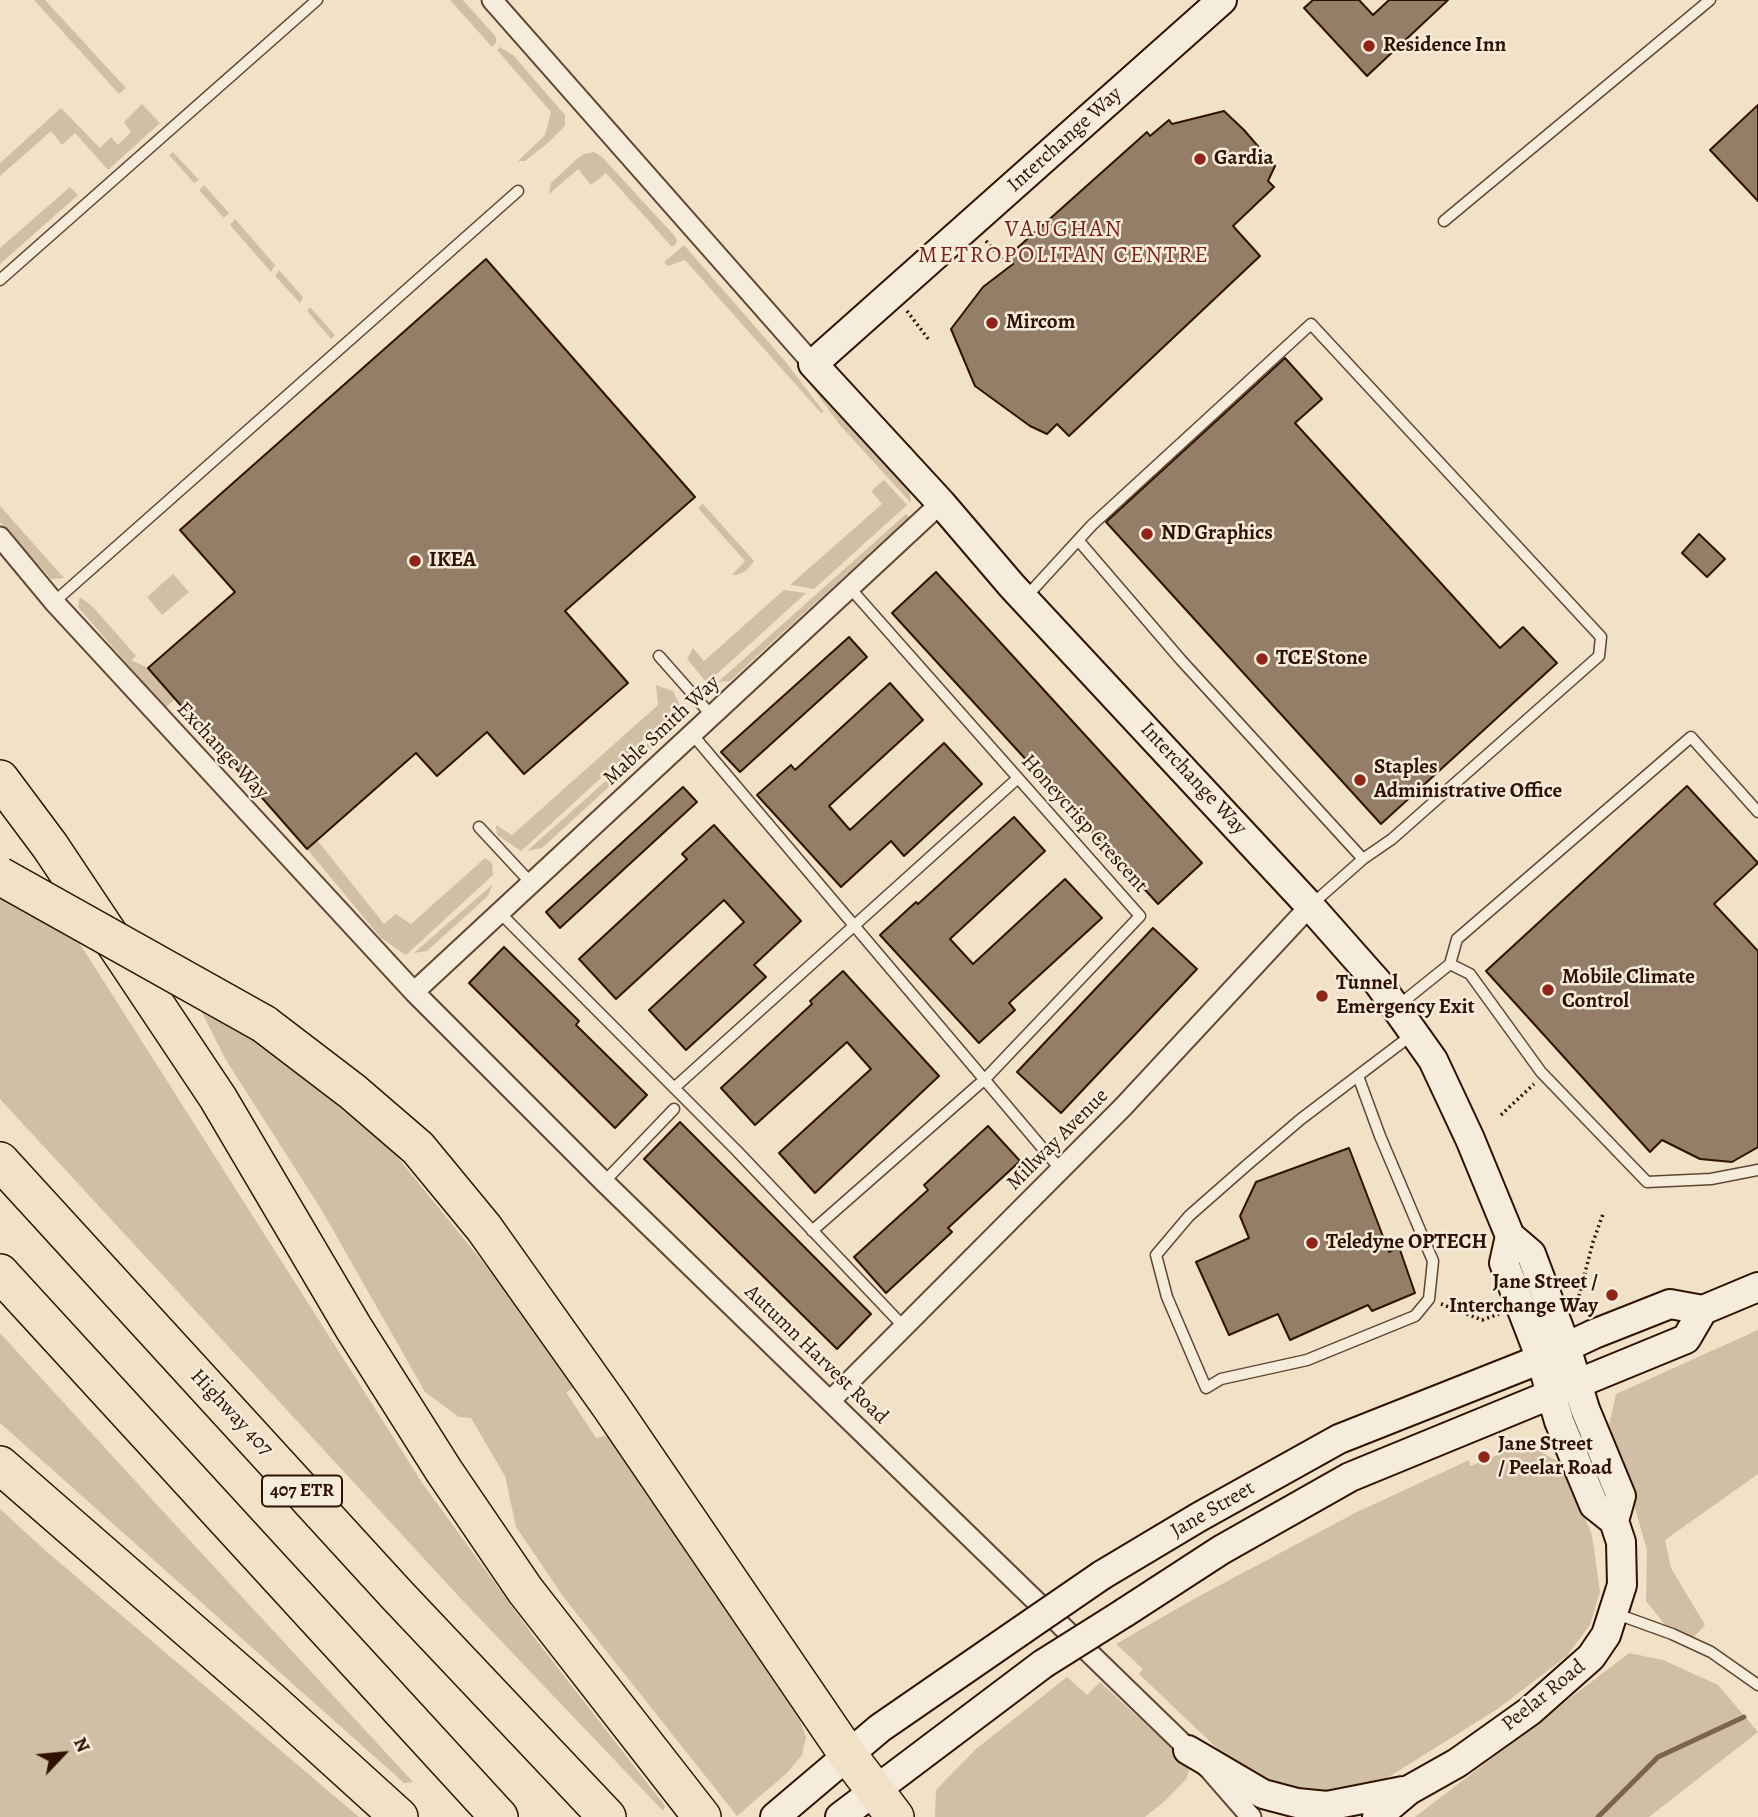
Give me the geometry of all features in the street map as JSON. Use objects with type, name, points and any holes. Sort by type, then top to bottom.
[{"type":"highway","points":[[0,779],[50,846],[218,1098],[353,1328],[444,1471],[525,1590],[702,1817]]},
{"type":"highway","points":[[0,876],[264,1024],[353,1092],[418,1148],[484,1228],[611,1407],[848,1755],[885,1803]]},
{"type":"highway","name":"Highway 407","points":[[0,1161],[397,1595],[607,1817]]},
{"type":"highway","points":[[0,1273],[499,1817]]},
{"type":"highway","points":[[0,1465],[270,1700],[399,1817]]},
{"type":"street","name":"Interchange Way","points":[[492,0],[1024,599],[1310,906],[1379,984],[1433,1060],[1470,1139],[1510,1236],[1504,1263],[1554,1353]]},
{"type":"street","name":"Interchange Way","points":[[813,364],[1218,1]]},
{"type":"street","name":"Mable Smith Way","points":[[414,992],[941,503]]},
{"type":"street","name":"Exchange Way","points":[[0,537],[54,602],[414,992]]},
{"type":"street","name":"Millway Avenue","points":[[831,1400],[1123,1107],[1310,906]]},
{"type":"street","name":"Autumn Harvest Road","points":[[414,992],[604,1182],[1210,1770],[1251,1817]]},
{"type":"street","points":[[1703,1310],[1758,1287]]},
{"type":"street","name":"Jane Street","points":[[778,1814],[880,1728],[1102,1575],[1339,1439],[1670,1304],[1703,1310],[1686,1339],[1350,1477],[1221,1550],[1043,1664],[885,1803],[839,1817]]},
{"type":"street","name":"Peelar Road","points":[[1377,1817],[1409,1790],[1457,1763],[1530,1711],[1591,1657],[1606,1635],[1622,1584],[1621,1542],[1614,1521],[1594,1505],[1559,1421],[1565,1390],[1554,1353]]},
{"type":"street","points":[[1188,1750],[1263,1794],[1297,1803],[1327,1806],[1409,1790]]},
{"type":"lane","points":[[0,280],[317,0]]},
{"type":"lane","points":[[1444,221],[1710,0]]},
{"type":"lane","points":[[54,602],[518,191]]},
{"type":"lane","points":[[1024,599],[1092,524],[1311,324],[1601,637],[1600,656],[1392,839],[1363,859],[1310,906]]},
{"type":"lane","points":[[1077,540],[1181,660],[1363,859]]},
{"type":"lane","name":"Honeycrisp Crescent","points":[[850,588],[1140,916],[985,1079]]},
{"type":"lane","points":[[659,656],[712,716]]},
{"type":"lane","points":[[692,734],[1061,1170]]},
{"type":"lane","points":[[1396,1008],[1450,964],[1457,939],[1691,737],[1758,812]]},
{"type":"lane","points":[[674,1088],[1018,778]]},
{"type":"lane","points":[[479,827],[531,883]]},
{"type":"lane","points":[[500,912],[813,1231],[904,1328]]},
{"type":"lane","points":[[1450,964],[1470,974],[1544,1076],[1647,1182],[1711,1179],[1758,1170]]},
{"type":"lane","points":[[1358,1076],[1380,1136],[1433,1261],[1429,1299],[1415,1316],[1307,1360],[1221,1379],[1206,1388],[1167,1297],[1156,1255],[1189,1216],[1301,1119],[1414,1033]]},
{"type":"lane","points":[[813,1231],[985,1079]]},
{"type":"lane","points":[[604,1182],[674,1109]]},
{"type":"lane","points":[[1614,1613],[1672,1634],[1711,1652],[1758,1685]]},
{"type":"path","points":[[971,223],[1005,263]]},
{"type":"path","points":[[892,293],[929,340]]},
{"type":"path","points":[[1501,1115],[1544,1076]]},
{"type":"path","points":[[1579,1296],[1603,1214]]},
{"type":"path","points":[[1429,1299],[1482,1320],[1500,1314]]},
{"type":"shaded area","points":[[34,0],[45,0],[126,88],[119,94]]},
{"type":"shaded area","points":[[450,0],[463,0],[496,37],[496,43],[492,47]]},
{"type":"shaded area","points":[[500,47],[513,55],[565,115],[565,126],[525,161],[518,161],[545,135],[551,112],[497,50]]},
{"type":"shaded area","points":[[142,104],[160,123],[108,170],[75,133],[62,145],[51,131],[0,176],[0,163],[61,108],[100,148],[111,137],[118,145],[131,132],[124,122]]},
{"type":"shaded area","points":[[173,152],[199,180],[194,183],[169,155]]},
{"type":"shaded area","points":[[594,152],[602,157],[673,234],[677,240],[676,244],[672,247],[606,173],[591,185],[578,169],[549,194],[551,183],[578,158]]},
{"type":"shaded area","points":[[204,185],[229,213],[224,218],[199,190]]},
{"type":"shaded area","points":[[70,187],[78,195],[0,264],[0,248]]},
{"type":"shaded area","points":[[235,219],[275,265],[271,272],[230,225]]},
{"type":"shaded area","points":[[684,245],[785,361],[824,412],[821,413],[685,260],[668,266],[664,262]]},
{"type":"shaded area","points":[[279,270],[303,297],[300,303],[275,276]]},
{"type":"shaded area","points":[[310,307],[335,335],[331,339],[307,311]]},
{"type":"shaded area","points":[[796,365],[897,475],[910,492],[911,503],[839,424]]},
{"type":"shaded area","points":[[884,480],[907,505],[814,589],[790,585],[882,504],[871,491]]},
{"type":"shaded area","points":[[703,504],[754,561],[746,571],[732,575],[745,561],[698,508]]},
{"type":"shaded area","points":[[0,506],[64,578],[51,579],[0,522]]},
{"type":"shaded area","points":[[906,514],[909,517],[730,681],[718,682]]},
{"type":"shaded area","points":[[173,574],[189,592],[162,615],[147,597]]},
{"type":"shaded area","points":[[784,590],[806,593],[707,683],[687,659],[693,648],[704,661]]},
{"type":"shaded area","points":[[80,597],[93,607],[136,656],[131,660],[148,668],[175,699],[165,708],[78,607]]},
{"type":"shaded area","points":[[656,685],[673,691],[680,706],[521,851],[497,835],[496,825],[512,835],[658,705]]},
{"type":"shaded area","points":[[680,715],[677,725],[542,848],[527,851]]},
{"type":"shaded area","points":[[317,840],[384,924],[396,914],[411,924],[485,858],[492,863],[493,875],[406,955],[381,938],[307,849]]},
{"type":"shaded area","points":[[493,884],[488,896],[427,951],[414,953]]},
{"type":"shaded area","points":[[0,891],[73,933],[423,1484],[537,1641],[665,1806],[663,1811],[464,1602],[0,1099]]},
{"type":"shaded area","points":[[197,1003],[262,1042],[395,1154],[546,1340],[577,1387],[566,1392],[596,1438],[611,1434],[698,1568],[778,1680],[806,1737],[802,1755],[787,1773],[737,1816],[565,1599],[516,1527],[505,1476],[471,1418],[459,1417],[425,1392],[321,1209],[226,1060]]},
{"type":"shaded area","points":[[1758,1330],[1758,1474],[1665,1540],[1671,1568],[1705,1625],[1693,1638],[1665,1625],[1646,1601],[1647,1550],[1634,1505],[1602,1427],[1609,1425],[1616,1394]]},
{"type":"shaded area","points":[[0,1333],[413,1782],[404,1783],[0,1423]]},
{"type":"shaded area","points":[[1512,1444],[1533,1447],[1560,1463],[1575,1494],[1592,1535],[1600,1592],[1590,1625],[1567,1656],[1496,1710],[1382,1781],[1329,1798],[1254,1778],[1224,1755],[1139,1674],[1143,1669],[1116,1644],[1355,1513],[1469,1460],[1470,1466],[1498,1455],[1498,1449]]},
{"type":"shaded area","points":[[0,1509],[47,1552],[359,1817],[0,1817]]},
{"type":"shaded area","points":[[1629,1653],[1663,1660],[1718,1685],[1758,1732],[1649,1817],[1415,1817]]},
{"type":"shaded area","points":[[1067,1677],[1087,1695],[1100,1682],[1191,1766],[1186,1779],[1145,1817],[935,1817],[936,1790],[976,1749]]},
{"type":"building","name":"Residence Inn","points":[[1313,0],[1359,0],[1373,15],[1389,0],[1448,0],[1367,76],[1304,8]]},
{"type":"building","points":[[1758,105],[1758,201],[1710,150]]},
{"type":"building","points":[[1224,111],[1275,166],[1268,181],[1274,187],[1233,226],[1260,256],[1069,436],[1057,424],[1047,434],[1030,426],[975,386],[951,329],[983,287],[1013,264],[1006,258],[1147,132],[1150,136],[1169,120],[1172,124]]},
{"type":"building","name":"IKEA","points":[[486,259],[695,497],[565,611],[628,683],[524,774],[487,732],[437,776],[416,753],[307,849],[148,668],[235,592],[180,530]]},
{"type":"building","points":[[1285,358],[1322,399],[1295,423],[1500,648],[1523,627],[1557,663],[1381,824],[1106,522]]},
{"type":"building","points":[[1699,534],[1725,559],[1707,577],[1682,553]]},
{"type":"building","points":[[936,572],[1202,863],[1158,904],[892,613]]},
{"type":"building","points":[[849,637],[867,657],[740,772],[721,752]]},
{"type":"building","points":[[890,683],[923,720],[829,806],[850,830],[944,743],[982,784],[904,856],[891,841],[841,887],[757,795],[791,765],[795,770]]},
{"type":"building","points":[[1687,786],[1758,863],[1714,904],[1758,951],[1758,1147],[1732,1162],[1700,1159],[1662,1140],[1650,1152],[1486,971]]},
{"type":"building","points":[[683,787],[697,802],[560,928],[546,912]]},
{"type":"building","points":[[1014,817],[1045,851],[950,939],[973,964],[1065,879],[1102,918],[1009,1003],[1015,1010],[979,1043],[880,935]]},
{"type":"building","points":[[714,825],[801,921],[754,965],[766,977],[686,1050],[649,1010],[744,922],[724,900],[616,999],[579,959],[687,859],[682,854]]},
{"type":"building","points":[[1153,928],[1197,969],[1061,1113],[1017,1072]]},
{"type":"building","points":[[504,947],[579,1021],[576,1025],[647,1095],[615,1128],[469,983]]},
{"type":"building","points":[[843,971],[939,1076],[815,1193],[779,1153],[871,1069],[847,1042],[755,1125],[721,1088],[812,1004],[810,1001]]},
{"type":"building","points":[[680,1122],[871,1314],[837,1349],[644,1159]]},
{"type":"building","points":[[988,1126],[1020,1161],[948,1228],[952,1232],[886,1293],[854,1257],[928,1190],[924,1185]]},
{"type":"building","name":"Teledyne OPTECH","points":[[1349,1148],[1389,1252],[1399,1247],[1415,1293],[1372,1311],[1368,1305],[1290,1340],[1278,1314],[1229,1335],[1196,1262],[1249,1238],[1240,1216],[1256,1182]]},
{"type":"waterway","points":[[1598,1817],[1658,1757],[1744,1717]]},
{"type":"place","name":"Residence Inn","points":[[1369,46]]},
{"type":"place","name":"Gardia","points":[[1200,159]]},
{"type":"place","name":"Mircom","points":[[992,323]]},
{"type":"place","name":"ND Graphics","points":[[1147,534]]},
{"type":"place","name":"IKEA","points":[[415,561]]},
{"type":"place","name":"TCE Stone","points":[[1262,659]]},
{"type":"place","name":"Staples Administrative Office","points":[[1360,780]]},
{"type":"place","name":"Mobile Climate Control","points":[[1548,990]]},
{"type":"place","name":"Tunnel Emergency Exit","points":[[1322,996]]},
{"type":"place","name":"Teledyne OPTECH","points":[[1312,1243]]},
{"type":"place","name":"Jane Street / Interchange Way","points":[[1612,1295]]},
{"type":"place","name":"Jane Street / Peelar Road","points":[[1484,1457]]},
{"type":"district","name":"VAUGHAN METROPOLITAN CENTRE","points":[[1064,243]]}]
